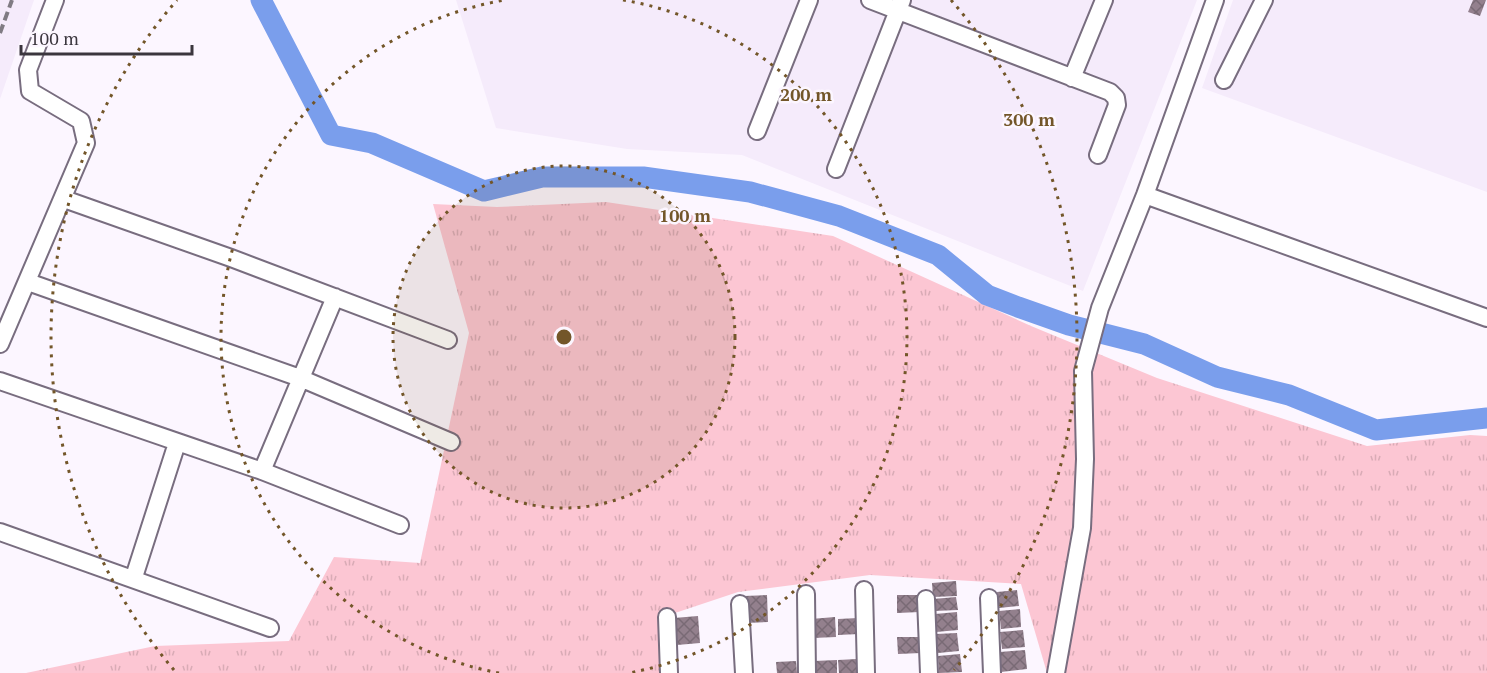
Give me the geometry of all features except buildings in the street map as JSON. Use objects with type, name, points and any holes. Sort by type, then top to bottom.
[{"type":"street","points":[[0,344],[64,199],[86,143],[81,121],[30,91],[27,70],[55,0]]},
{"type":"street","points":[[757,130],[809,0]]},
{"type":"street","points":[[870,0],[900,5],[1110,92],[1116,98],[1117,105],[1098,155]]},
{"type":"street","points":[[1072,78],[1104,0]]},
{"type":"street","points":[[1056,673],[1082,528],[1085,459],[1083,371],[1101,308],[1145,195],[1215,0]]},
{"type":"street","points":[[1224,80],[1264,0]]},
{"type":"street","points":[[836,170],[900,5]]},
{"type":"street","points":[[1145,195],[1487,318]]},
{"type":"street","points":[[64,199],[448,340]]},
{"type":"street","points":[[28,282],[300,378],[451,442]]},
{"type":"street","points":[[262,471],[335,297]]},
{"type":"street","points":[[0,381],[262,471],[400,525]]},
{"type":"street","points":[[134,578],[177,443]]},
{"type":"street","points":[[0,532],[270,628]]},
{"type":"street","points":[[864,590],[866,673]]},
{"type":"street","points":[[806,594],[807,673]]},
{"type":"street","points":[[989,598],[992,673]]},
{"type":"street","points":[[926,599],[929,673]]},
{"type":"street","points":[[740,604],[744,673]]},
{"type":"street","points":[[667,617],[669,673]]},
{"type":"shaded area","points":[[0,0],[34,0],[0,99]]},
{"type":"shaded area","points":[[456,0],[1197,0],[1083,291],[742,155],[627,149],[496,128]]},
{"type":"shaded area","points":[[1233,0],[1487,0],[1487,192],[1202,88]]},
{"type":"green space","points":[[606,202],[833,236],[1031,326],[1157,378],[1367,446],[1470,435],[1487,436],[1487,673],[1047,673],[1021,584],[870,575],[738,592],[660,618],[661,673],[26,673],[155,646],[289,641],[334,557],[420,563],[469,333],[433,204],[497,207]]},
{"type":"waterway","points":[[261,0],[331,135],[372,143],[484,191],[542,177],[643,177],[750,192],[839,216],[938,255],[987,295],[1018,307],[1069,325],[1144,344],[1217,377],[1289,395],[1376,430],[1487,418]]},
{"type":"railway","points":[[0,33],[12,0]]}]
